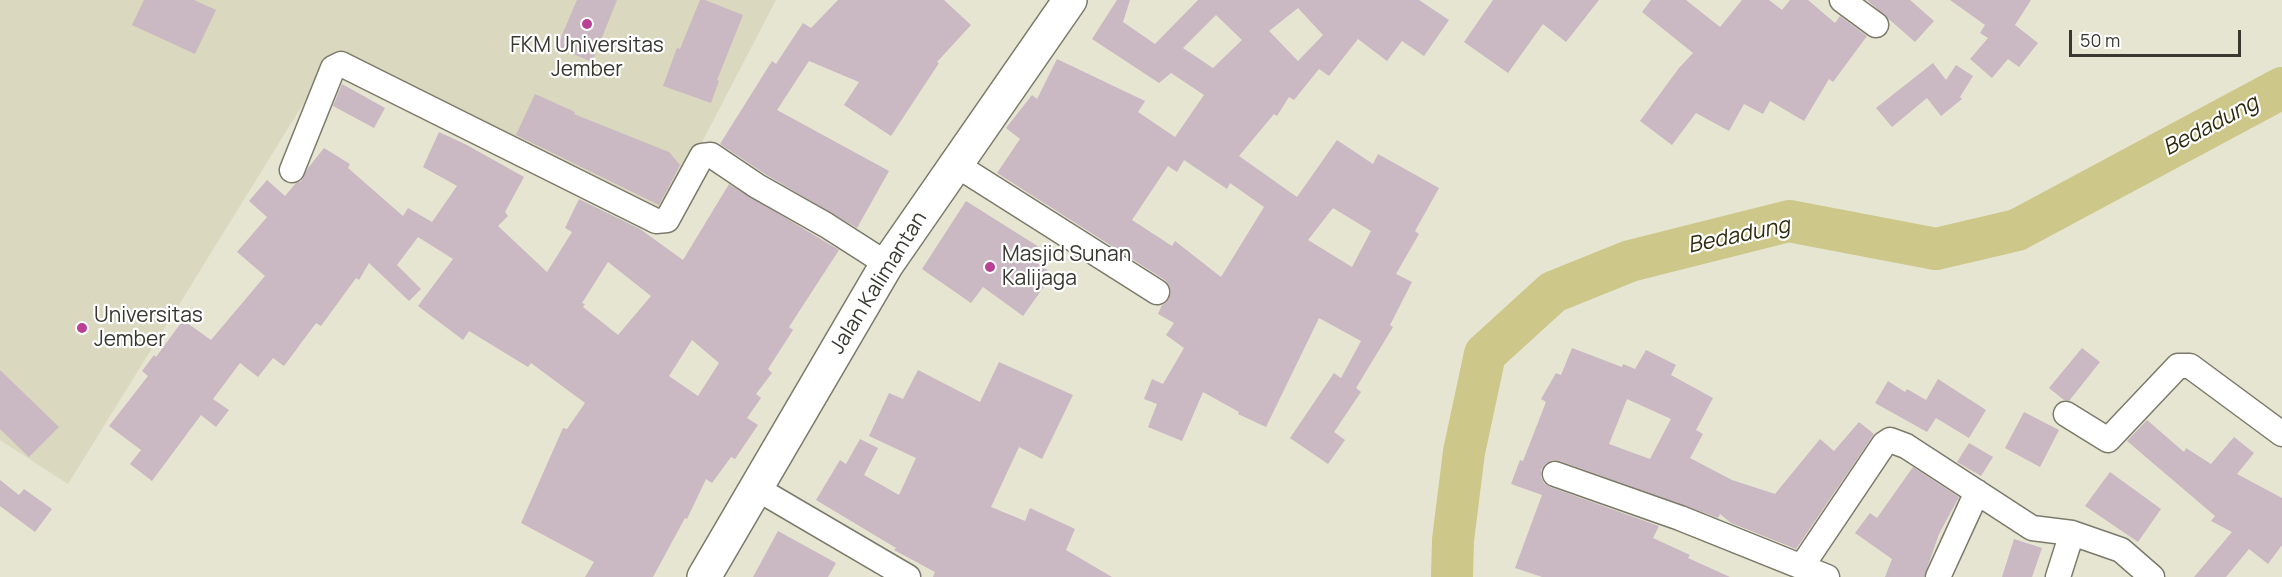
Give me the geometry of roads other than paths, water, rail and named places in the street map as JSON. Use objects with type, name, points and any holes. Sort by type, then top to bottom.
[{"type":"main road","name":"Jalan Kalimantan","points":[[704,577],[887,264],[1070,0]]},
{"type":"street","points":[[1842,0],[1876,25]]},
{"type":"street","points":[[292,170],[333,68],[341,64],[656,221],[667,220],[702,156],[711,155],[757,186],[826,225],[887,264]]},
{"type":"street","points":[[955,164],[1157,292]]},
{"type":"street","points":[[2066,414],[2105,439],[2111,439],[2178,366],[2190,366],[2282,434]]},
{"type":"street","points":[[1802,566],[1884,444],[1890,440],[1906,446],[2032,528],[2073,533],[2121,550],[2152,577]]},
{"type":"street","points":[[1555,474],[1680,518],[1827,577]]},
{"type":"street","points":[[756,488],[909,577]]},
{"type":"street","points":[[1938,577],[1977,492]]},
{"type":"street","points":[[2058,577],[2073,533]]},
{"type":"waterway","name":"Bedadung","points":[[1452,577],[1453,540],[1464,452],[1485,354],[1553,292],[1630,261],[1789,221],[1936,249],[2017,230],[2282,88]]},
{"type":"place","name":"FKM Universitas Jember","points":[[587,24]]},
{"type":"place","name":"Masjid Sunan Kalijaga","points":[[990,267]]},
{"type":"place","name":"Universitas Jember","points":[[82,328]]}]
